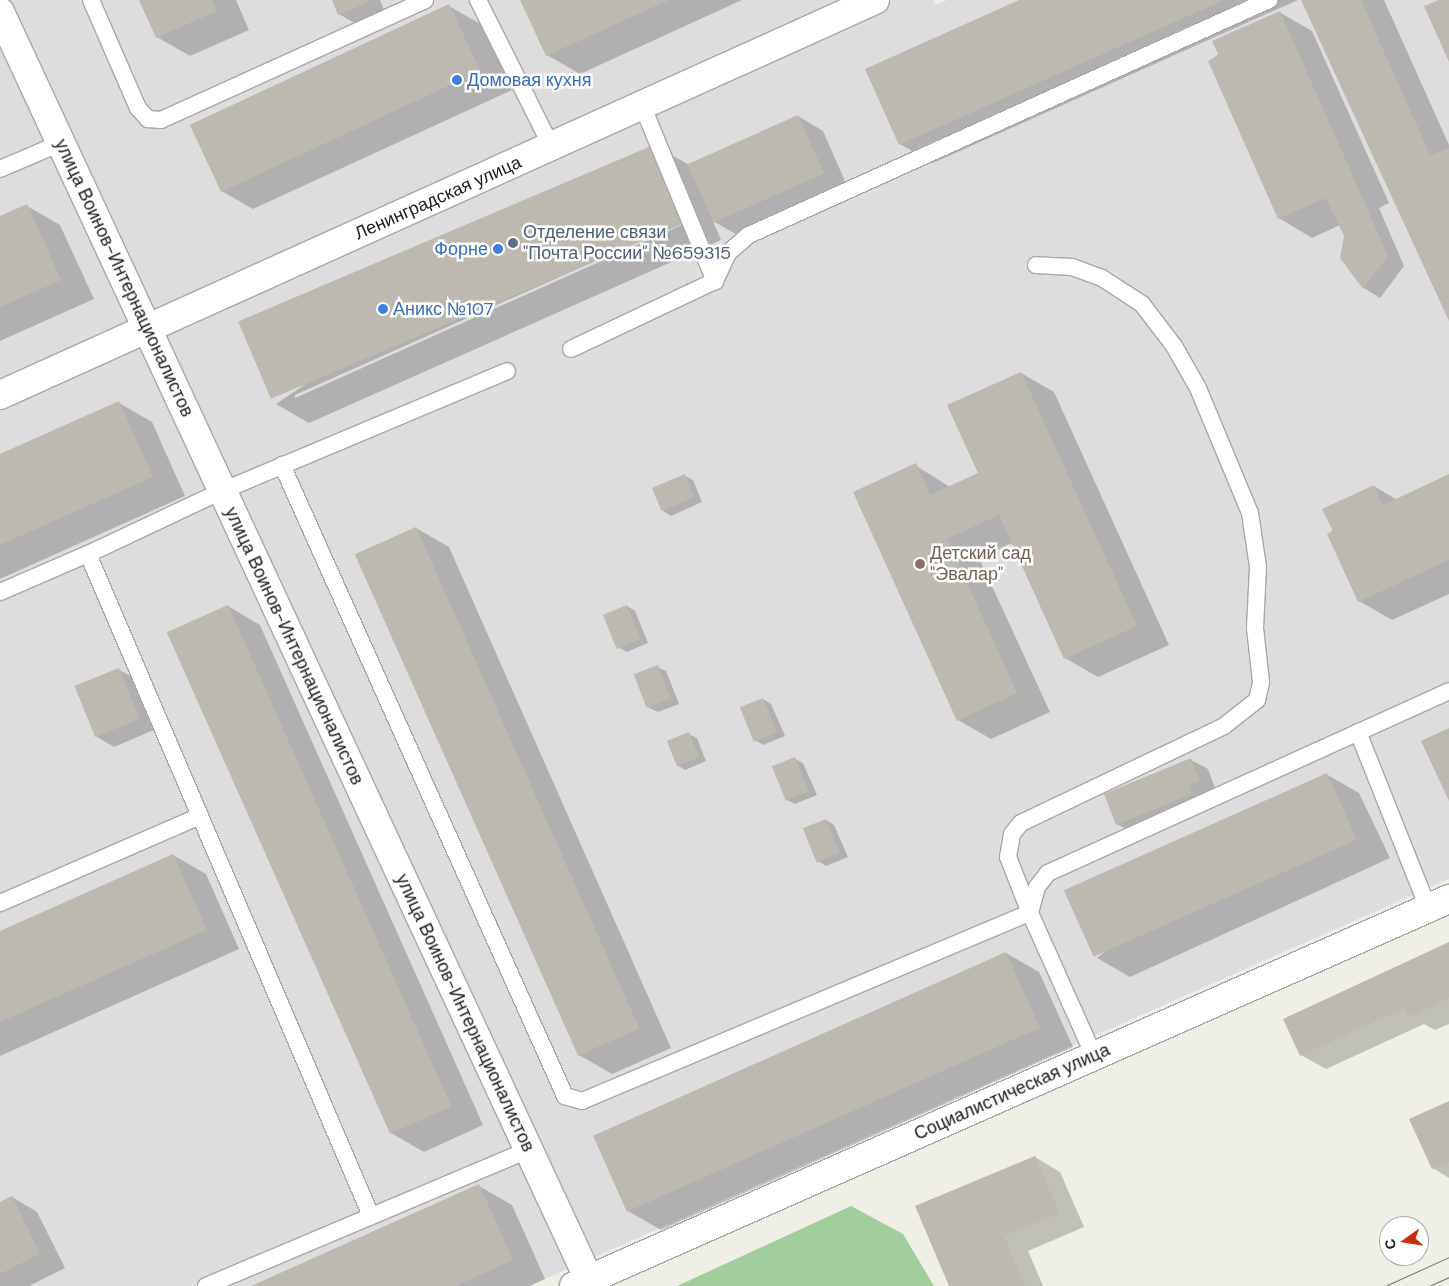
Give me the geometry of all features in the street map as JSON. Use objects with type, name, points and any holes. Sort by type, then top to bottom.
[{"type":"street","name":"Ленинградская улица","points":[[0,395],[875,0]]},
{"type":"street","name":"улица Воинов-Интернационалистов","points":[[0,12],[528,1150],[581,1283]]},
{"type":"street","name":"Социалистическая улица","points":[[581,1283],[1439,903]]},
{"type":"lane","points":[[92,0],[138,108],[148,119],[161,120],[425,0]]},
{"type":"lane","points":[[478,0],[551,146]]},
{"type":"lane","points":[[571,349],[715,281],[728,253],[749,235],[1269,0]]},
{"type":"lane","points":[[642,105],[715,281]]},
{"type":"lane","points":[[0,170],[61,143]]},
{"type":"lane","points":[[1036,265],[1072,267],[1102,278],[1142,304],[1174,346],[1198,388],[1250,513],[1258,568],[1255,628],[1261,682],[1257,700],[1224,726],[1021,823],[1012,834],[1008,857],[1030,913],[1094,1056]]},
{"type":"lane","points":[[0,592],[88,554],[222,491],[507,371]]},
{"type":"lane","points":[[282,465],[562,1090],[571,1099],[582,1101],[1030,913]]},
{"type":"lane","points":[[88,554],[371,1216]]},
{"type":"lane","points":[[1030,913],[1037,887],[1048,872],[1449,691]]},
{"type":"lane","points":[[1358,732],[1439,903]]},
{"type":"lane","points":[[0,903],[200,816]]},
{"type":"lane","points":[[206,1286],[528,1150]]},
{"type":"shaded area","points":[[0,0],[933,0],[936,5],[947,0],[1449,0],[1449,879],[529,1286],[0,1286]]},
{"type":"green space","points":[[851,1206],[903,1234],[934,1286],[677,1286]]},
{"type":"building","points":[[139,0],[212,0],[217,11],[156,38]]},
{"type":"building","points":[[332,0],[368,0],[369,2],[338,15]]},
{"type":"building","points":[[520,0],[669,0],[546,56]]},
{"type":"building","points":[[1019,0],[1224,0],[899,145],[865,69]]},
{"type":"building","points":[[1301,0],[1361,0],[1430,155],[1449,148],[1449,321]]},
{"type":"building","points":[[1439,0],[1449,0],[1449,62],[1424,6]]},
{"type":"building","points":[[449,4],[480,71],[221,192],[190,125]]},
{"type":"building","points":[[1280,11],[1388,256],[1363,289],[1340,258],[1344,236],[1326,198],[1278,219],[1208,61],[1219,56],[1212,41]]},
{"type":"building","points":[[798,115],[824,173],[713,223],[687,164]]},
{"type":"building","points":[[656,144],[689,221],[271,399],[238,321]]},
{"type":"building","points":[[27,204],[61,280],[0,307],[0,216]]},
{"type":"building","points":[[1021,372],[1137,626],[1064,659],[999,515],[947,539],[1017,693],[957,721],[853,492],[916,463],[930,495],[978,473],[947,405]]},
{"type":"building","points":[[119,401],[153,477],[0,545],[0,454]]},
{"type":"building","points":[[685,474],[695,497],[662,511],[652,488]]},
{"type":"building","points":[[1449,474],[1449,560],[1358,602],[1327,534],[1333,531],[1322,509],[1374,485],[1383,505]]},
{"type":"building","points":[[416,527],[639,1029],[578,1056],[355,554]]},
{"type":"building","points":[[228,605],[451,1107],[390,1134],[167,632]]},
{"type":"building","points":[[627,605],[641,639],[617,649],[603,615]]},
{"type":"building","points":[[658,665],[671,699],[647,708],[634,674]]},
{"type":"building","points":[[119,668],[140,719],[95,737],[74,686]]},
{"type":"building","points":[[763,698],[777,732],[754,742],[740,707]]},
{"type":"building","points":[[1449,728],[1449,801],[1421,741]]},
{"type":"building","points":[[689,732],[699,757],[677,766],[667,741]]},
{"type":"building","points":[[795,757],[809,791],[786,801],[772,766]]},
{"type":"building","points":[[1191,758],[1200,781],[1189,786],[1192,794],[1116,825],[1104,794]]},
{"type":"building","points":[[1327,773],[1357,840],[1094,957],[1064,890]]},
{"type":"building","points":[[826,819],[840,853],[817,863],[803,828]]},
{"type":"building","points":[[173,854],[207,930],[0,1022],[0,931]]},
{"type":"building","points":[[1449,942],[1449,998],[1408,1017],[1404,1008],[1300,1056],[1283,1019]]},
{"type":"building","points":[[1006,952],[1040,1028],[627,1212],[593,1136]]},
{"type":"building","points":[[1449,1101],[1449,1161],[1432,1169],[1409,1119]]},
{"type":"building","points":[[1035,1156],[1059,1213],[1004,1236],[1025,1286],[949,1286],[915,1206]]},
{"type":"building","points":[[479,1184],[513,1260],[456,1286],[251,1286]]},
{"type":"building","points":[[12,1196],[40,1254],[0,1274],[0,1202]]},
{"type":"tram line","points":[[1385,1286],[1449,1257]]},
{"type":"tram line","points":[[1429,1286],[1449,1277]]},
{"type":"place","name":"Домовая кухня","points":[[457,80]]},
{"type":"place","name":"Отделение связи \"Почта России\" №659315","points":[[513,243]]},
{"type":"place","name":"Форне","points":[[498,249]]},
{"type":"place","name":"Аникс №107","points":[[383,309]]},
{"type":"place","name":"Детский сад \"Эвалар\"","points":[[920,564]]}]
